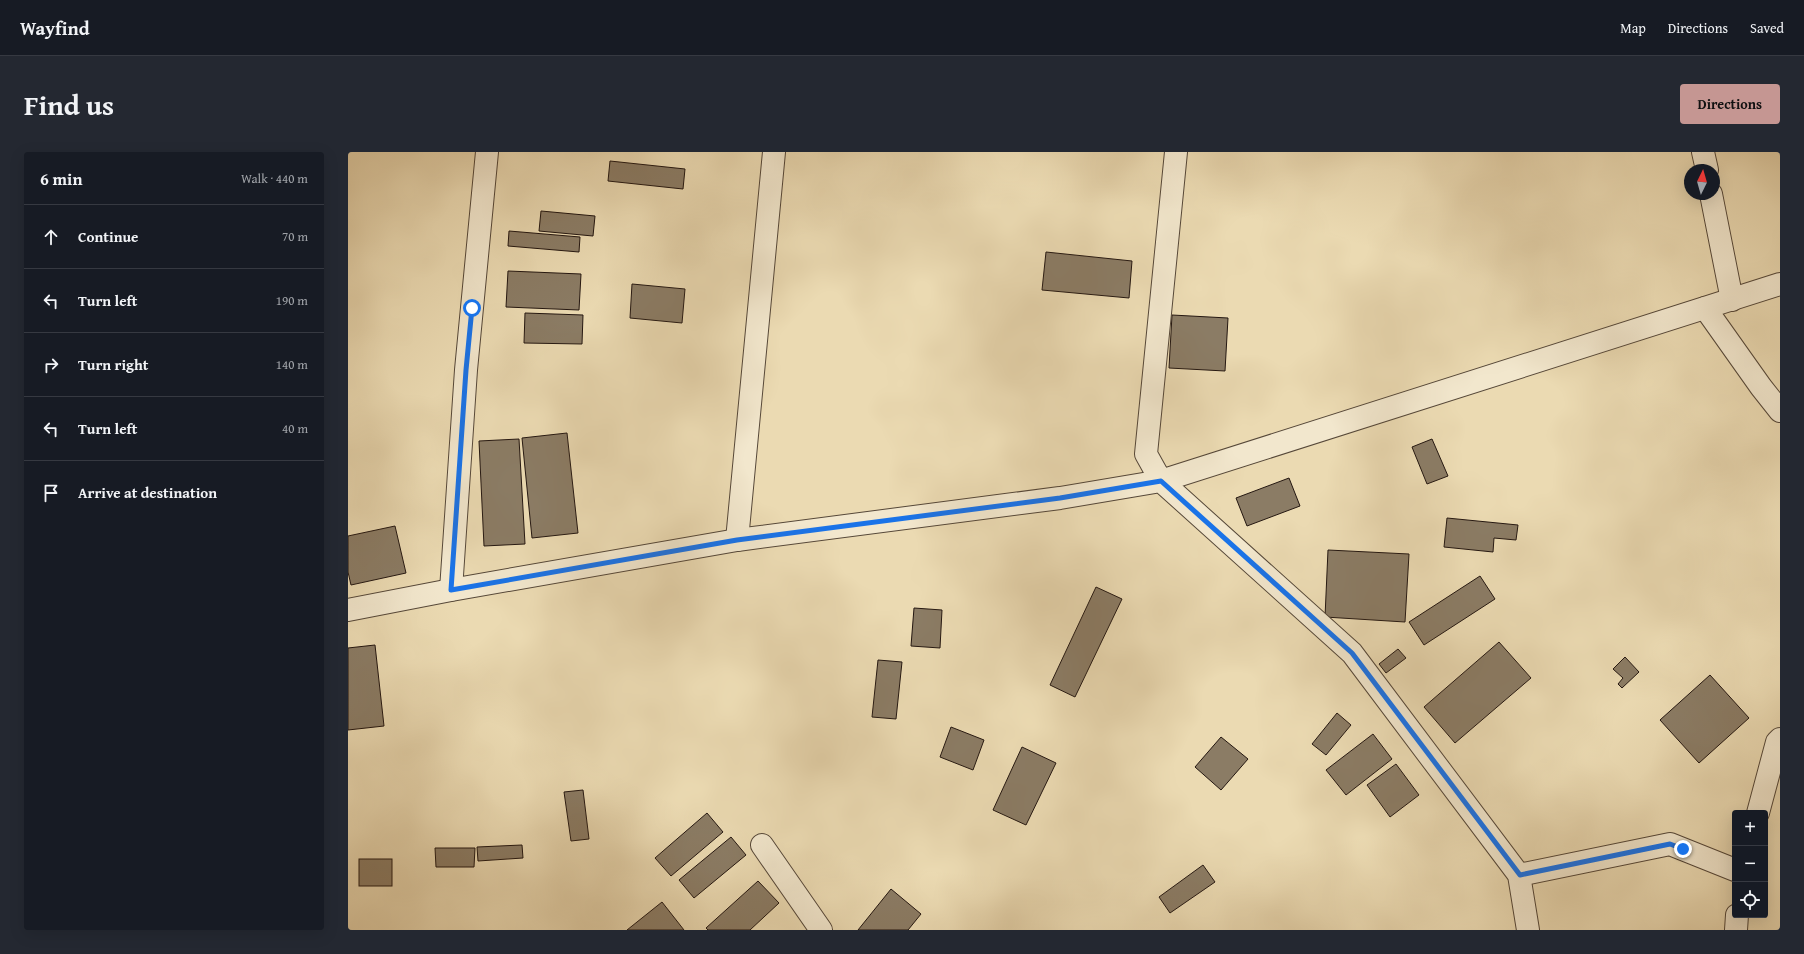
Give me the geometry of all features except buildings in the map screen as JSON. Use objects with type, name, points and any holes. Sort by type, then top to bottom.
[{"type":"street","points":[[451,590],[466,370],[487,152]]},
{"type":"street","points":[[737,540],[774,152]]},
{"type":"street","points":[[1176,152],[1146,454],[1161,481],[1352,653],[1520,875],[1528,930]]},
{"type":"street","points":[[1703,152],[1706,164]]},
{"type":"street","points":[[1712,200],[1732,300]]},
{"type":"street","points":[[348,610],[451,590],[737,540],[1060,498],[1161,481],[1780,284]]},
{"type":"street","points":[[1705,308],[1761,387],[1780,411]]},
{"type":"street","points":[[1759,810],[1777,742],[1780,739]]},
{"type":"street","points":[[1520,875],[1670,844],[1732,869]]},
{"type":"street","points":[[762,845],[821,930]]},
{"type":"street","points":[[1736,930],[1737,918]]},
{"type":"route","points":[[472,308],[466,370],[451,590],[737,540],[1060,498],[1161,481],[1352,653],[1520,875],[1670,844],[1683,849]]}]
